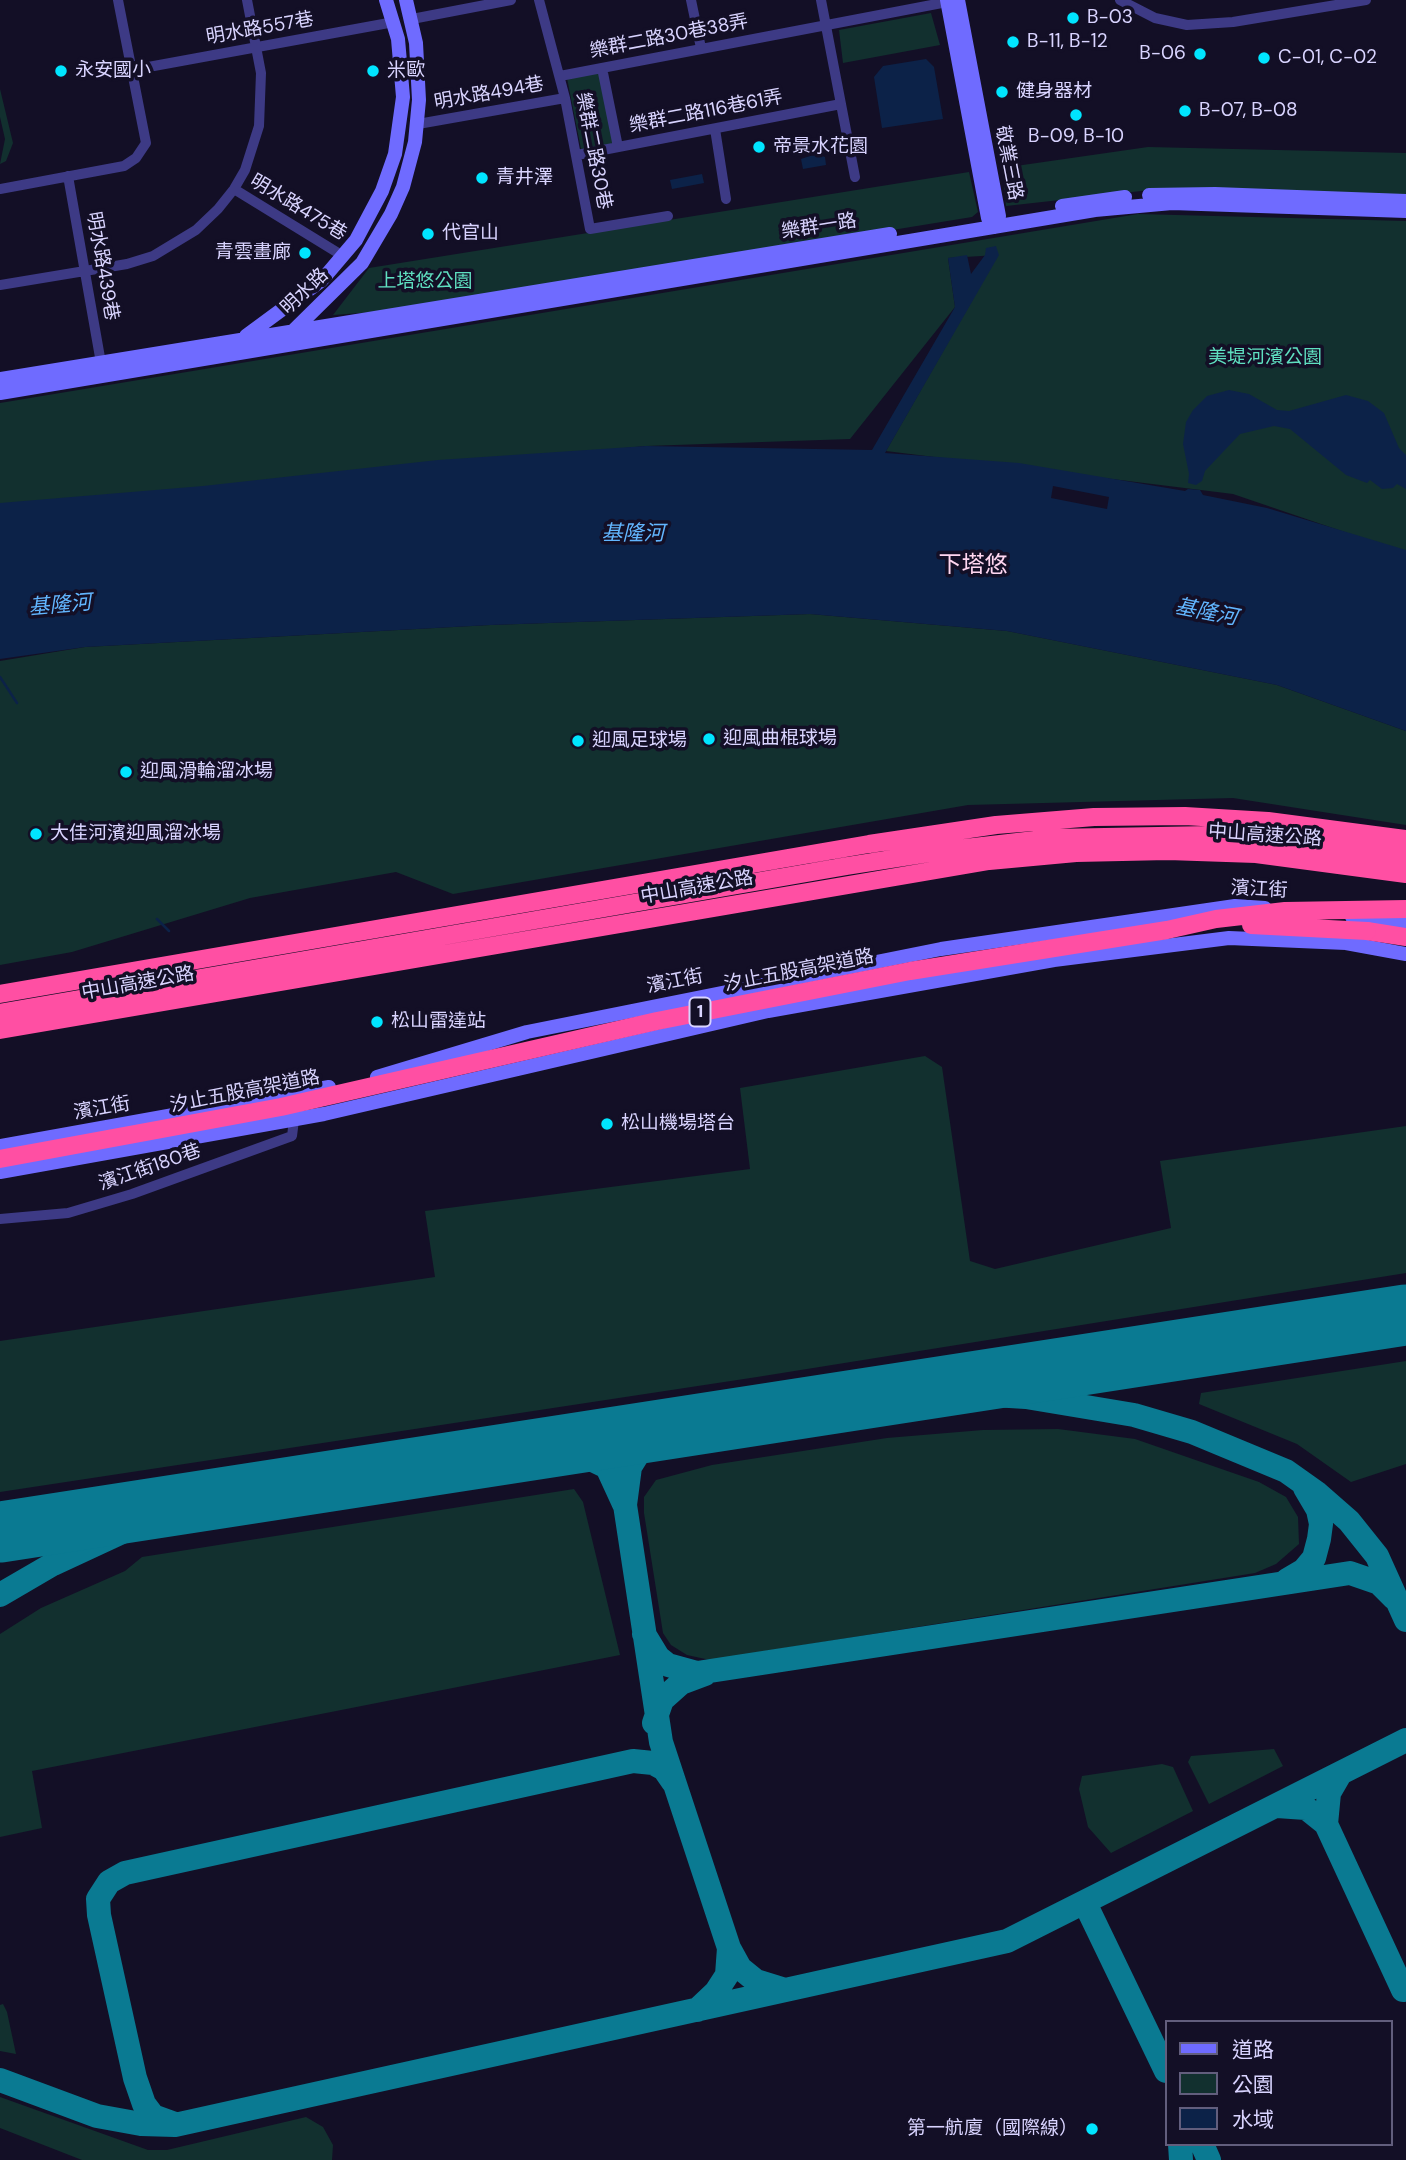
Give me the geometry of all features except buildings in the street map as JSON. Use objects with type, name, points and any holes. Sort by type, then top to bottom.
[{"type":"highway","points":[[0,994],[855,846],[996,825],[1094,817],[1185,816],[1268,821],[1406,839]]},
{"type":"highway","name":"中山高速公路","points":[[0,1013],[847,866],[1013,842],[1136,834],[1211,835],[1304,843],[1406,857]]},
{"type":"highway","name":"中山高速公路","points":[[0,1030],[989,861],[1076,853],[1168,851],[1256,855],[1406,874]]},
{"type":"highway","name":"汐止五股高架道路","points":[[0,1159],[281,1107],[784,995],[1167,930],[1216,919],[1285,911],[1406,909]]},
{"type":"highway","points":[[1167,930],[1230,925],[1296,925],[1406,937]]},
{"type":"main road","name":"明水路","points":[[0,379],[242,338],[300,298],[343,256],[371,215],[395,154],[403,97],[394,22],[386,0]]},
{"type":"main road","name":"明水路","points":[[0,393],[269,348],[331,295],[362,263],[391,214],[411,160],[418,124],[419,74],[412,19],[406,0]]},
{"type":"main road","name":"敬業三路","points":[[950,1],[994,220]]},
{"type":"main road","name":"樂群一路","points":[[269,348],[1095,200],[1172,193],[1406,201]]},
{"type":"main road","name":"樂群一路","points":[[242,338],[994,220],[1172,203],[1406,211]]},
{"type":"main road","points":[[331,295],[332,316],[401,315]]},
{"type":"main road","name":"濱江街","points":[[0,1146],[259,1102],[382,1076],[527,1032],[931,951],[1235,905],[1406,922]]},
{"type":"main road","points":[[1346,943],[1349,916]]},
{"type":"main road","points":[[0,1172],[294,1120],[481,1080],[768,1011],[1054,960],[1229,938],[1346,943],[1406,954]]},
{"type":"main road","points":[[474,1046],[481,1080]]},
{"type":"street","points":[[0,189],[124,166],[136,158],[146,143],[118,0]]},
{"type":"street","points":[[0,285],[127,264],[177,244],[196,230],[234,189],[254,146],[262,98],[247,0]]},
{"type":"street","points":[[412,19],[511,0]]},
{"type":"street","name":"樂群二路30巷","points":[[539,0],[565,98],[590,229],[668,216]]},
{"type":"street","points":[[691,0],[701,48]]},
{"type":"street","points":[[821,0],[855,177]]},
{"type":"street","points":[[1120,0],[1155,18],[1187,25],[1233,22],[1366,0]]},
{"type":"street","name":"樂群二路30巷38弄","points":[[560,76],[950,1]]},
{"type":"street","name":"明水路557巷","points":[[132,70],[394,22]]},
{"type":"street","points":[[602,68],[618,147]]},
{"type":"street","name":"明水路494巷","points":[[418,124],[565,98]]},
{"type":"street","name":"樂群二路116巷61弄","points":[[577,155],[841,104]]},
{"type":"street","points":[[715,129],[726,199]]},
{"type":"street","name":"明水路439巷","points":[[68,176],[101,362]]},
{"type":"street","name":"明水路475巷","points":[[234,189],[343,256]]},
{"type":"street","name":"濱江街180巷","points":[[0,1219],[68,1213],[132,1194],[292,1136],[294,1120]]},
{"type":"green space","points":[[931,13],[940,45],[843,63],[839,30]]},
{"type":"green space","points":[[601,71],[615,143],[581,149],[567,78]]},
{"type":"green space","points":[[0,89],[13,143],[6,161],[0,164],[5,139],[0,117]]},
{"type":"green space","points":[[1148,147],[1406,153],[1406,196],[1159,189],[1006,206],[1002,168]]},
{"type":"green space","name":"上塔悠公園","points":[[969,172],[978,212],[972,217],[402,310],[333,315],[369,268]]},
{"type":"green space","name":"美堤河濱公園","points":[[1138,214],[1406,221],[1406,553],[1233,494],[886,451],[998,255],[948,258],[955,307],[850,439],[646,446],[0,506],[0,403]]},
{"type":"green space","points":[[810,614],[1007,631],[1277,685],[1406,731],[1406,825],[1233,798],[968,805],[453,894],[396,872],[250,898],[72,952],[0,965],[0,661],[85,647],[490,625]]},
{"type":"green space","points":[[925,1056],[942,1067],[970,1261],[995,1269],[1171,1228],[1160,1161],[1406,1126],[1406,1273],[757,1377],[0,1492],[0,1341],[435,1277],[425,1211],[750,1169],[740,1088]]},
{"type":"green space","points":[[1406,1361],[1406,1464],[1351,1482],[1297,1444],[1199,1404],[1201,1393]]},
{"type":"green space","points":[[1058,1429],[1135,1439],[1259,1482],[1286,1497],[1298,1517],[1299,1544],[1276,1564],[1255,1573],[710,1660],[687,1655],[671,1645],[663,1633],[644,1513],[644,1497],[656,1480],[712,1465],[887,1438],[983,1430]]},
{"type":"green space","points":[[574,1489],[583,1502],[620,1655],[32,1771],[42,1828],[0,1837],[0,1634],[41,1608],[125,1571],[142,1557]]},
{"type":"green space","points":[[1274,1749],[1283,1766],[1209,1804],[1188,1762],[1191,1756]]},
{"type":"green space","points":[[1162,1764],[1173,1767],[1193,1811],[1111,1853],[1088,1827],[1079,1789],[1082,1776]]},
{"type":"green space","points":[[3,2004],[16,2054],[0,2051],[0,2005]]},
{"type":"green space","points":[[0,2097],[148,2150],[167,2150],[306,2117],[323,2127],[333,2145],[332,2160],[82,2160],[0,2128]]},
{"type":"water","points":[[926,59],[934,67],[943,119],[882,128],[874,77],[883,66]]},
{"type":"water","points":[[816,154],[825,157],[826,165],[803,169],[801,159]]},
{"type":"water","points":[[702,174],[704,183],[672,189],[670,180]]},
{"type":"water","name":"基隆河","points":[[996,246],[999,255],[885,453],[1019,463],[1185,491],[1200,490],[1203,495],[1267,508],[1406,550],[1406,731],[1277,685],[1007,631],[810,614],[490,625],[85,647],[0,659],[0,503],[203,486],[438,460],[646,446],[872,450],[955,307],[948,258],[967,255],[971,274],[985,255],[986,248]]},
{"type":"water","points":[[1229,390],[1249,394],[1277,410],[1289,411],[1346,395],[1368,401],[1384,413],[1399,448],[1406,455],[1406,489],[1397,484],[1393,488],[1382,489],[1370,480],[1367,483],[1346,475],[1290,429],[1274,426],[1240,434],[1205,471],[1202,481],[1196,485],[1188,483],[1189,474],[1183,444],[1186,422],[1207,396]]},
{"type":"pier","points":[[1053,486],[1109,497],[1107,509],[1051,498]]},
{"type":"waterway","points":[[0,677],[17,703]]},
{"type":"waterway","points":[[157,919],[169,931]]},
{"type":"taxiway","points":[[785,1990],[756,1981],[740,1968],[729,1948],[661,1742],[625,1505],[630,1467],[645,1443],[878,1396],[977,1394],[1026,1397],[1134,1415],[1192,1432],[1286,1471],[1317,1493],[1349,1521],[1377,1556],[1406,1620]]},
{"type":"taxiway","points":[[0,1595],[53,1564],[124,1531],[257,1492],[574,1451],[607,1467],[624,1504]]},
{"type":"taxiway","points":[[1287,1580],[1304,1570],[1314,1558],[1319,1539],[1321,1524],[1318,1510],[1305,1488]]},
{"type":"taxiway","points":[[644,1634],[658,1657],[668,1665],[697,1673],[1350,1573],[1379,1583],[1394,1598]]},
{"type":"taxiway","points":[[654,1723],[662,1700],[681,1683],[705,1674]]},
{"type":"taxiway","points":[[0,2080],[97,2116],[141,2124],[175,2125],[1007,1941],[1406,1740]]},
{"type":"taxiway","points":[[175,2124],[153,2116],[144,2104],[135,2078],[99,1915],[98,1899],[109,1882],[125,1873],[633,1761],[653,1763],[664,1769],[673,1782]]},
{"type":"taxiway","points":[[1277,1806],[1306,1808],[1326,1824],[1329,1793],[1340,1774]]},
{"type":"taxiway","points":[[1326,1824],[1403,1990]]},
{"type":"taxiway","points":[[1085,1903],[1164,2067]]},
{"type":"taxiway","points":[[697,2010],[716,1992],[727,1975],[729,1948]]},
{"type":"taxiway","points":[[1180,2146],[1181,2160]]},
{"type":"taxiway","points":[[1203,2146],[1209,2160]]},
{"type":"runway","points":[[0,1532],[1406,1315]]},
{"type":"place","name":"B-03","points":[[1073,18]]},
{"type":"place","name":"B-11, B-12","points":[[1013,42]]},
{"type":"place","name":"B-06","points":[[1200,54]]},
{"type":"place","name":"C-01, C-02","points":[[1264,58]]},
{"type":"place","name":"永安國小","points":[[61,71]]},
{"type":"place","name":"米歐","points":[[373,71]]},
{"type":"place","name":"健身器材","points":[[1002,92]]},
{"type":"place","name":"B-07, B-08","points":[[1185,111]]},
{"type":"place","name":"B-09, B-10","points":[[1076,115]]},
{"type":"place","name":"帝景水花園","points":[[759,147]]},
{"type":"place","name":"青井澤","points":[[482,178]]},
{"type":"place","name":"代官山","points":[[428,234]]},
{"type":"place","name":"青雲畫廊","points":[[305,253]]},
{"type":"place","name":"迎風曲棍球場","points":[[709,739]]},
{"type":"place","name":"迎風足球場","points":[[578,741]]},
{"type":"place","name":"迎風滑輪溜冰場","points":[[126,772]]},
{"type":"place","name":"大佳河濱迎風溜冰場","points":[[36,834]]},
{"type":"place","name":"松山雷達站","points":[[377,1022]]},
{"type":"place","name":"松山機場塔台","points":[[607,1124]]},
{"type":"place","name":"第一航廈（國際線）","points":[[1092,2129]]},
{"type":"district","name":"下塔悠","points":[[973,566]]}]
